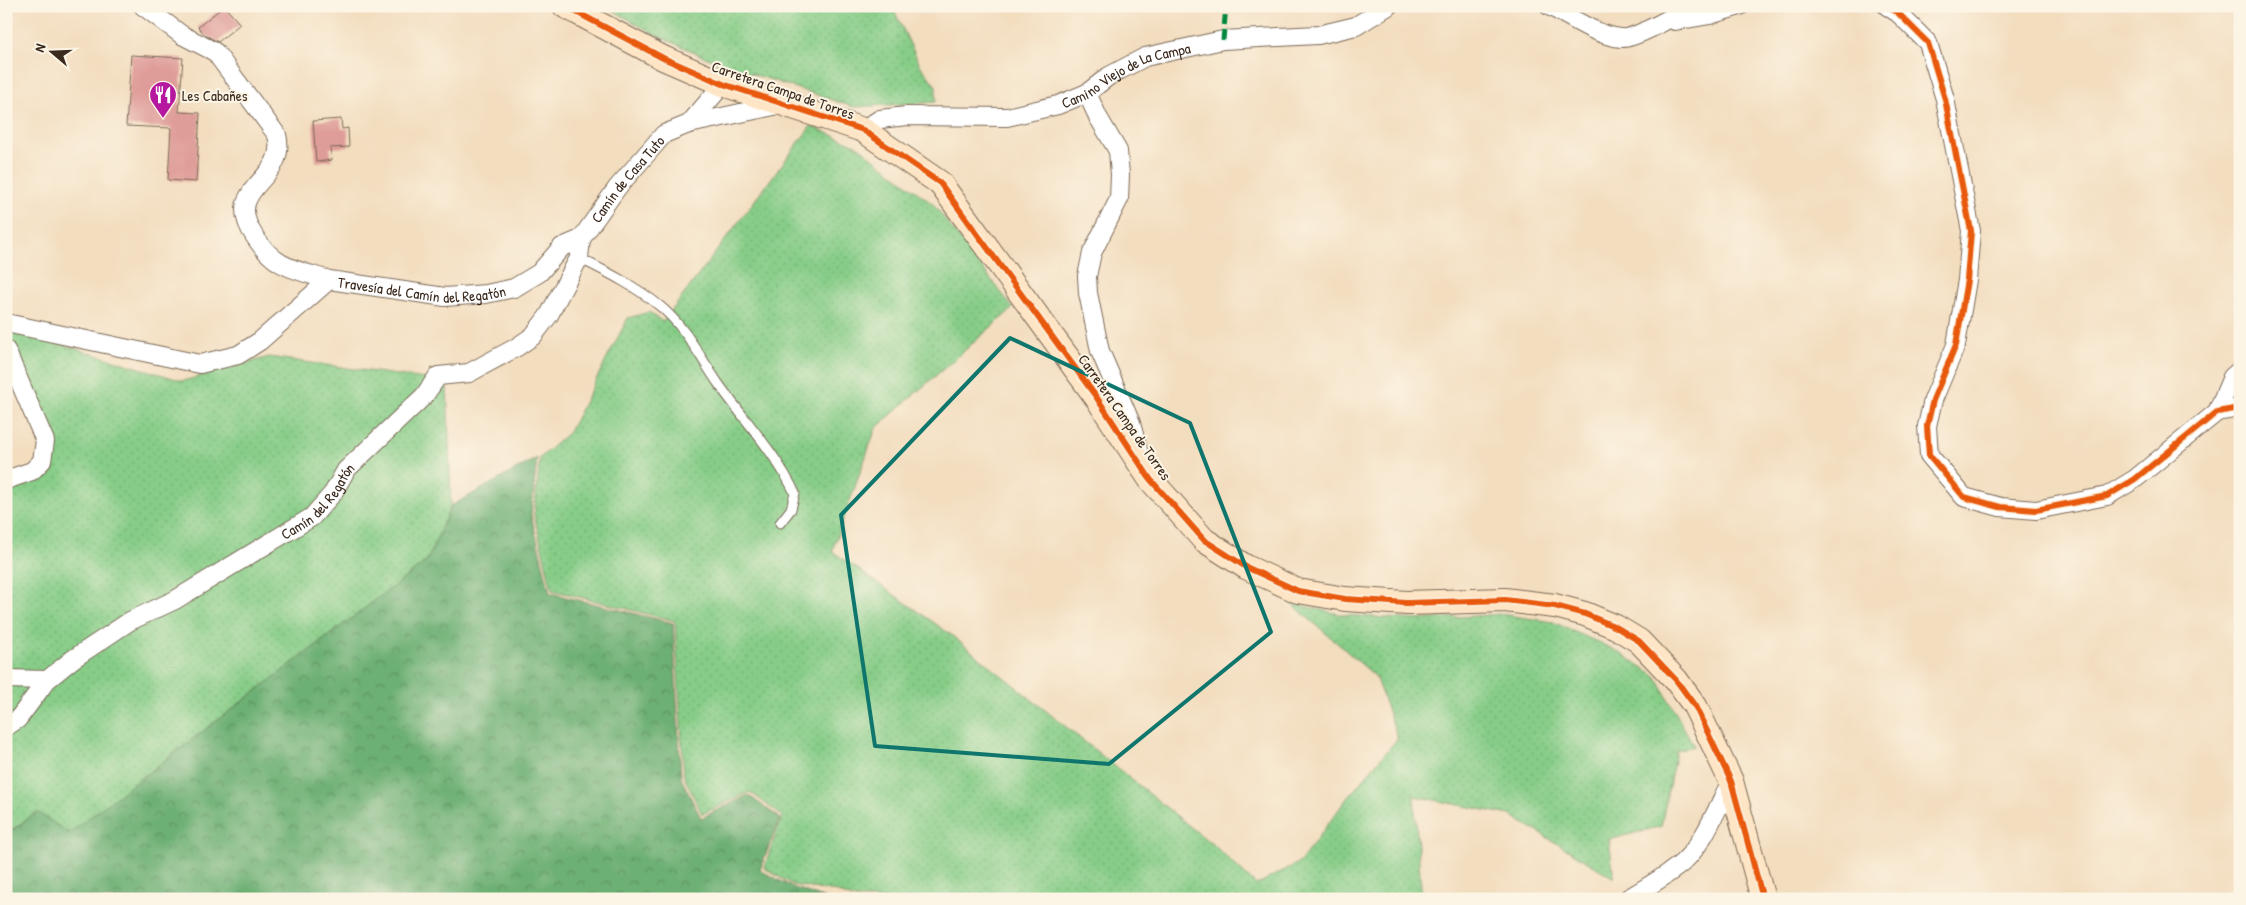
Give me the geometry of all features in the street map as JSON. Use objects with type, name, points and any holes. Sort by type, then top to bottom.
[{"type":"street","points":[[143,6],[182,35],[215,52],[277,135],[280,148],[277,159],[243,208],[246,224],[265,252],[281,265],[329,280]]},
{"type":"street","name":"Carretera Campa de Torres","points":[[565,6],[663,58],[723,84],[863,130],[940,182],[1097,398],[1150,479],[1204,540],[1246,568],[1298,591],[1345,599],[1407,603],[1513,601],[1570,610],[1616,627],[1639,641],[1676,680],[1695,706],[1731,781],[1763,899]]},
{"type":"street","name":"Camino Viejo de La Campa","points":[[863,130],[880,119],[907,116],[1007,117],[1058,105],[1087,93],[1109,76],[1145,57],[1223,40],[1318,35],[1356,26],[1388,6]]},
{"type":"street","points":[[1550,6],[1597,31],[1622,39],[1659,24],[1692,6]]},
{"type":"street","points":[[1659,24],[1710,15],[1740,6]]},
{"type":"street","points":[[1887,6],[1898,13],[1928,43],[1945,98],[1971,231],[1956,345],[1933,400],[1927,426],[1929,455],[1964,497],[2000,507],[2036,510],[2106,496],[2135,479],[2217,412],[2232,377],[2240,370]]},
{"type":"street","name":"Camín de Casa Tuto","points":[[581,239],[616,188],[664,134],[689,124],[723,84]]},
{"type":"street","points":[[1087,93],[1098,117],[1118,151],[1120,175],[1119,199],[1092,253],[1087,276],[1088,293],[1100,351],[1131,423],[1142,467]]},
{"type":"street","points":[[689,124],[783,104]]},
{"type":"street","name":"Travesía del Camín del Regatón","points":[[6,323],[200,364],[238,355],[260,341],[329,280],[444,297],[486,294],[514,288],[540,273],[562,247],[581,239]]},
{"type":"street","name":"Camín del Regatón","points":[[6,727],[18,719],[47,680],[130,621],[175,600],[312,517],[334,493],[346,470],[424,396],[438,376],[469,373],[517,347],[533,336],[549,315],[579,258],[581,239]]},
{"type":"street","points":[[6,350],[45,441],[42,461],[32,471],[6,480]]},
{"type":"street","points":[[2217,412],[2240,408]]},
{"type":"street","points":[[6,679],[47,680]]},
{"type":"street","points":[[1627,899],[1659,880],[1683,862],[1699,841],[1731,781]]},
{"type":"lane","points":[[579,258],[615,276],[662,308],[690,338],[718,383],[775,458],[795,493],[791,509],[780,523]]},
{"type":"highlighted area","points":[[1010,338],[1190,423],[1271,632],[1109,764],[875,746],[841,515]]},
{"type":"green space","points":[[605,6],[892,6],[920,65],[936,86],[936,102],[854,107],[716,62],[654,34]]},
{"type":"green space","points":[[811,126],[856,145],[934,205],[1013,308],[876,428],[832,551],[950,634],[1217,848],[1256,885],[1300,862],[1345,801],[1398,738],[1375,676],[1291,603],[1344,615],[1418,620],[1500,614],[1553,622],[1615,650],[1655,675],[1694,746],[1676,751],[1661,826],[1609,840],[1614,878],[1510,815],[1414,796],[1422,899],[855,899],[837,892],[793,885],[764,868],[782,816],[750,792],[702,814],[684,777],[675,621],[552,590],[534,515],[540,458],[569,432],[628,318],[649,312],[663,322]]},
{"type":"green space","points":[[14,330],[183,381],[269,357],[447,382],[451,506],[427,561],[69,833],[37,812],[6,834],[6,486],[43,472],[49,439],[9,337]]},
{"type":"green space","points":[[537,458],[531,515],[550,593],[673,623],[681,778],[701,818],[748,795],[780,818],[760,870],[792,887],[826,899],[6,899],[6,835],[37,812],[69,833],[427,561],[451,506]]},
{"type":"building","points":[[224,6],[240,24],[218,42],[205,35],[198,27]]},
{"type":"building","name":"Les Cabañes","points":[[131,55],[183,58],[179,112],[200,113],[196,182],[168,180],[171,128],[126,126]]},
{"type":"building","points":[[341,119],[342,129],[348,128],[349,147],[330,148],[332,160],[316,162],[313,121]]},
{"type":"marked path","points":[[1223,40],[1226,6]]},
{"type":"cycle path","points":[[565,6],[663,58],[723,84],[863,130],[940,183],[1097,398],[1150,479],[1204,540],[1246,567],[1298,591],[1345,599],[1407,603],[1505,600],[1555,606],[1585,614],[1616,627],[1639,641],[1676,680],[1695,706],[1731,781],[1763,899]]},
{"type":"cycle path","points":[[1887,6],[1898,13],[1928,43],[1945,99],[1971,231],[1967,280],[1956,345],[1933,400],[1927,426],[1929,455],[1964,497],[2000,507],[2036,510],[2107,496],[2135,479],[2217,412],[2240,408]]},
{"type":"place","name":"Les Cabañes","points":[[163,119]]}]
